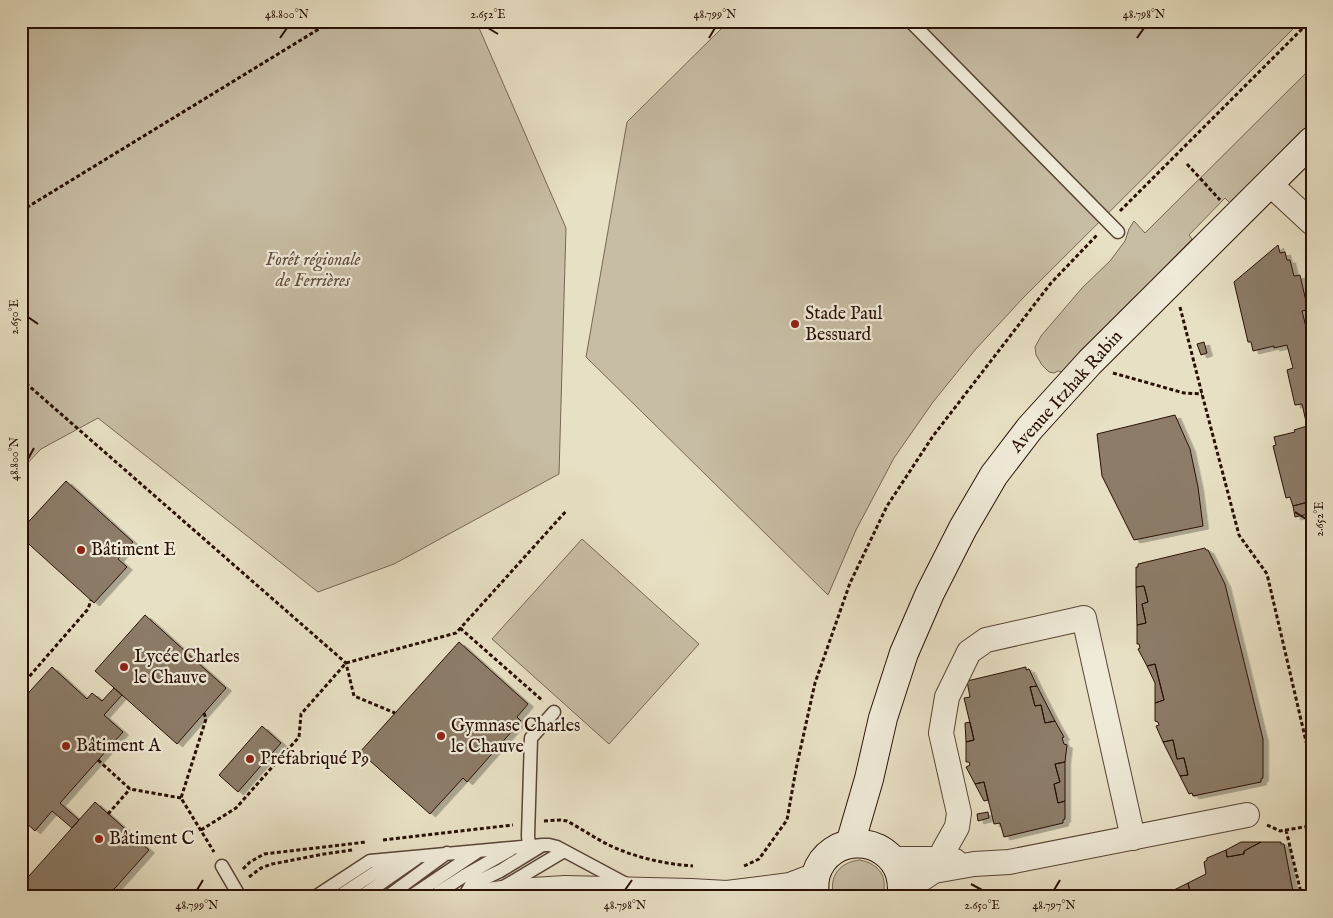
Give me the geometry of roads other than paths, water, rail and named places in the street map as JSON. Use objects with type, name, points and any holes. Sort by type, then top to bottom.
[{"type":"main road","name":"Avenue Itzhak Rabin","points":[[850,844],[869,780],[883,718],[904,652],[930,593],[963,528],[994,475],[1030,428],[1090,362],[1312,141]]},
{"type":"main road","name":"Avenue Itzhak Rabin","points":[[869,780],[887,854],[898,869],[902,880],[901,894]]},
{"type":"main road","points":[[815,886],[821,863],[829,854],[839,848],[850,844],[866,844],[887,854]]},
{"type":"street","points":[[1269,183],[1309,216]]},
{"type":"street","points":[[942,859],[944,850],[957,827],[959,813],[941,733],[948,697],[969,652],[986,640],[1084,618],[1133,838]]},
{"type":"street","points":[[901,894],[934,871],[974,864],[1009,862],[1247,815]]},
{"type":"street","points":[[887,854],[974,864]]},
{"type":"street","points":[[483,896],[565,888],[736,895],[790,885],[815,886]]},
{"type":"lane","points":[[910,21],[1113,228]]},
{"type":"lane","points":[[529,846],[531,738],[554,712]]},
{"type":"lane","points":[[464,897],[472,886],[543,845]]},
{"type":"lane","points":[[315,897],[370,861],[543,845],[564,850],[637,890]]},
{"type":"lane","points":[[435,897],[439,892],[456,881],[514,847]]},
{"type":"lane","points":[[483,896],[564,850]]},
{"type":"lane","points":[[410,897],[479,851]]},
{"type":"lane","points":[[387,897],[447,854]]},
{"type":"lane","points":[[361,897],[419,856]]},
{"type":"lane","points":[[338,897],[396,858]]},
{"type":"lane","points":[[222,866],[240,897]]},
{"type":"place","name":"Stade Paul Bessuard","points":[[795,324]]},
{"type":"place","name":"Bâtiment E","points":[[81,550]]},
{"type":"place","name":"Lycée Charles le Chauve","points":[[124,667]]},
{"type":"place","name":"Gymnase Charles le Chauve","points":[[441,736]]},
{"type":"place","name":"Bâtiment A","points":[[66,746]]},
{"type":"place","name":"Préfabriqué P9","points":[[250,759]]},
{"type":"place","name":"Bâtiment C","points":[[99,839]]},
{"type":"park label","name":"Forêt régionale de Ferrières","points":[[313,270]]}]
